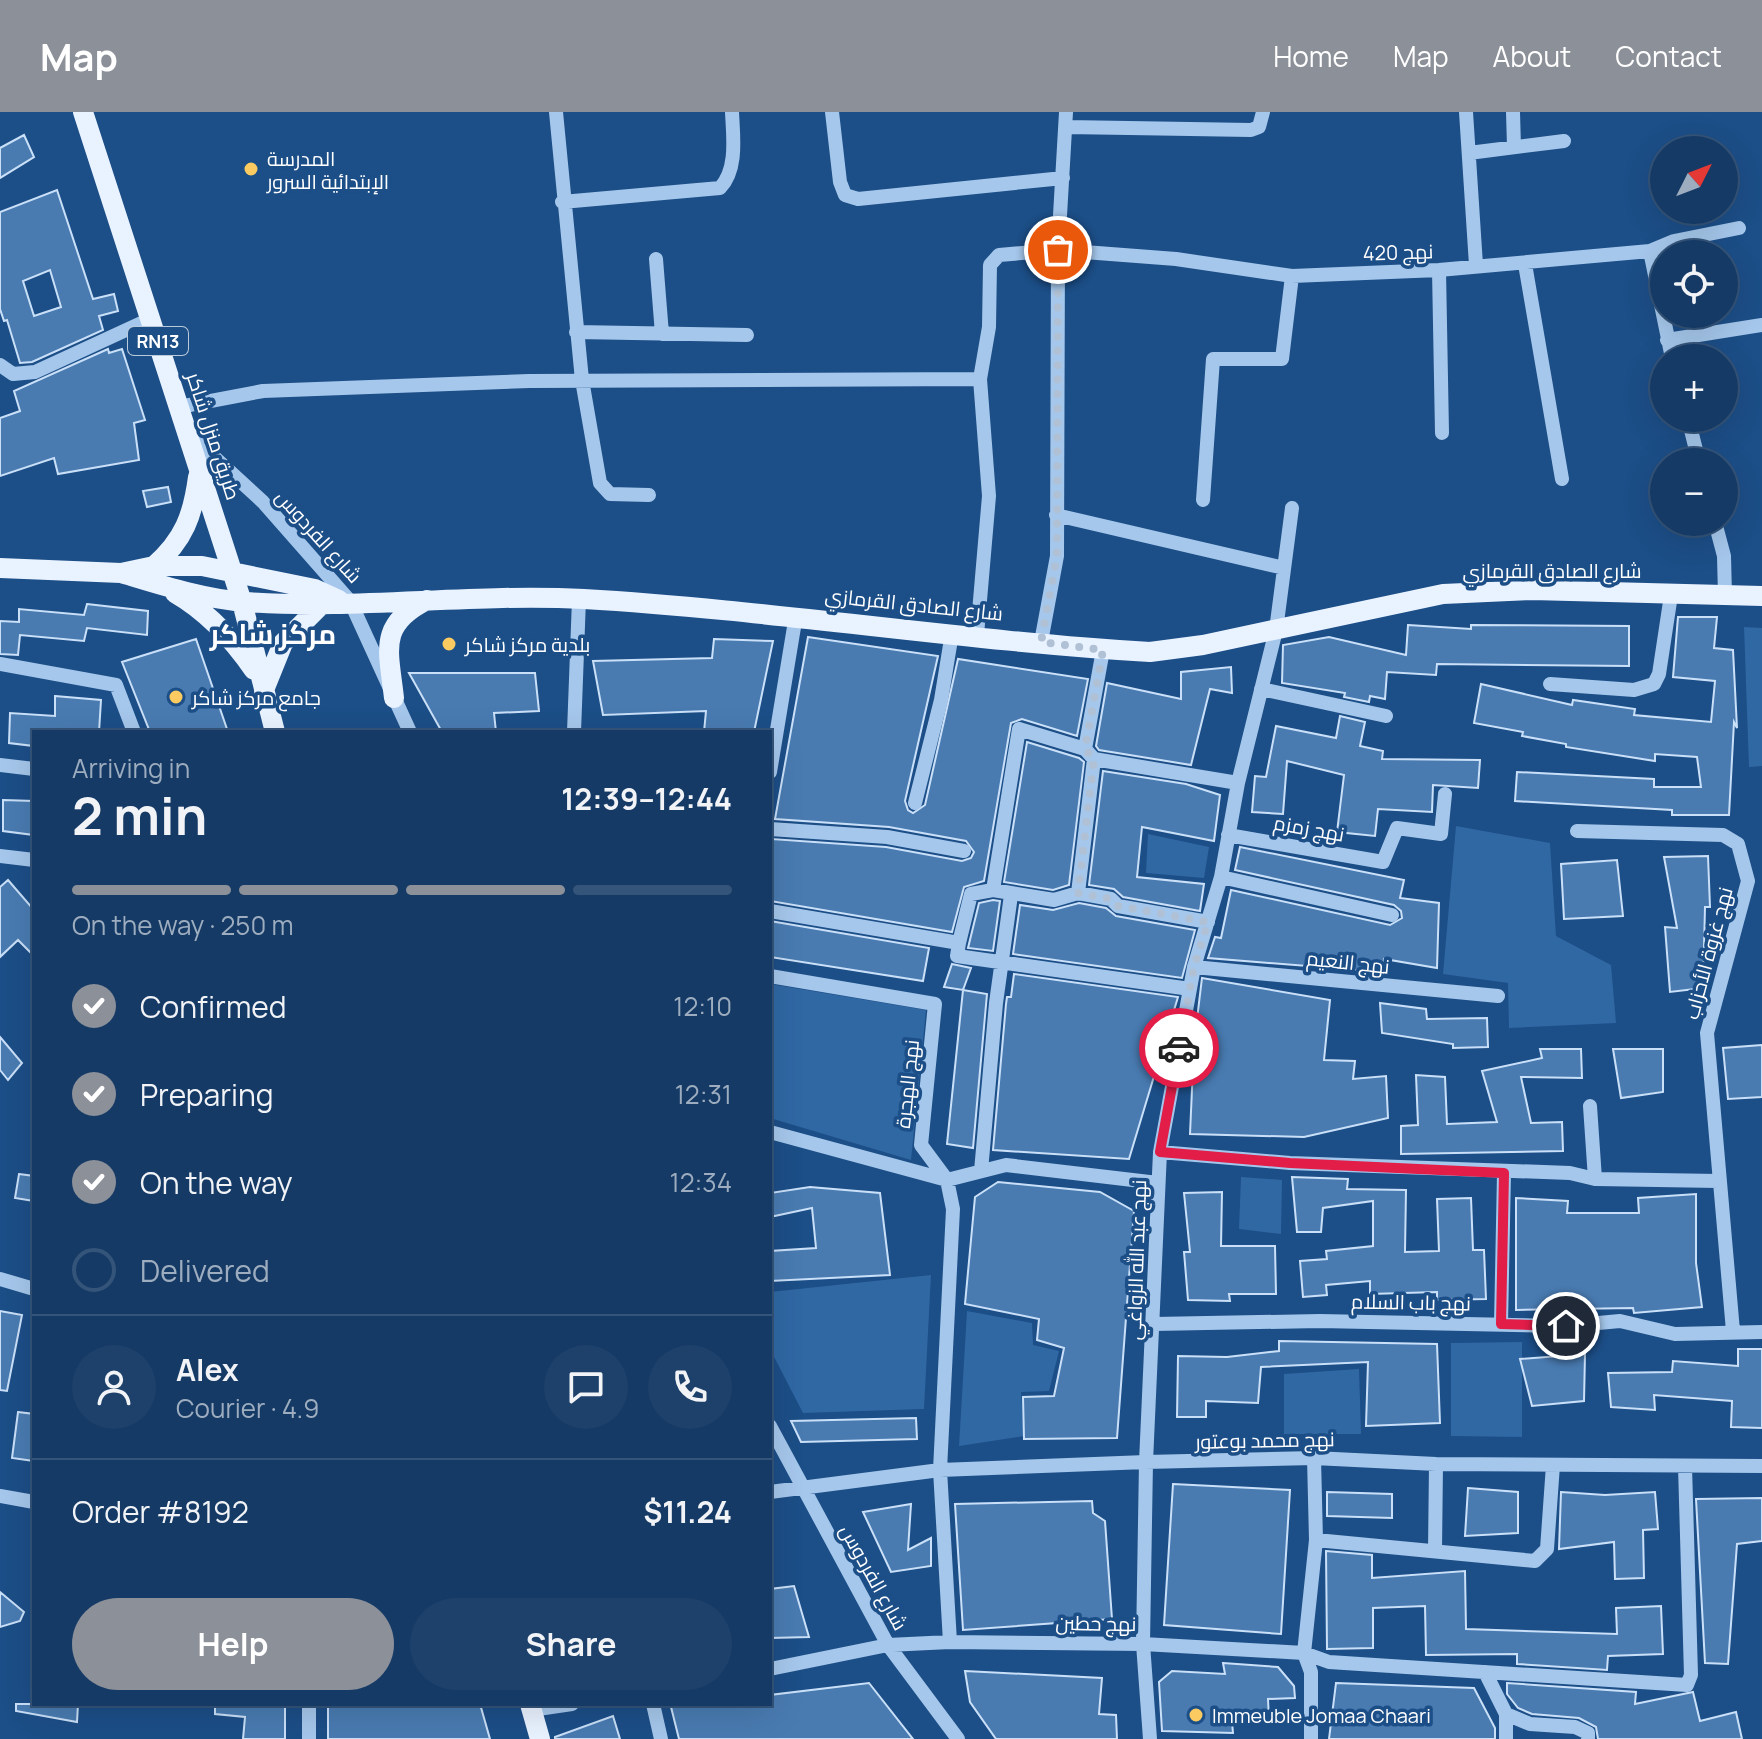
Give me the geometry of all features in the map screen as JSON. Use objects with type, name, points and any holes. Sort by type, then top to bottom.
[{"type":"main road","name":"طريق منزل شاكر","points":[[83,112],[242,602],[274,730]]},
{"type":"main road","points":[[158,575],[188,524],[199,469]]},
{"type":"main road","points":[[0,568],[158,575],[210,618],[238,647],[263,687]]},
{"type":"main road","name":"شارع الصادق القرمازي","points":[[158,575],[231,570],[315,589],[347,601]]},
{"type":"main road","name":"شارع الصادق القرمازي","points":[[158,575],[242,602],[322,604],[430,599],[579,599],[796,615],[1103,650],[1165,651],[1443,594],[1532,590],[1762,596]]},
{"type":"main road","points":[[394,698],[388,644],[393,624],[430,599]]},
{"type":"main road","points":[[263,687],[283,643],[322,604]]},
{"type":"main road","points":[[531,1707],[540,1739]]},
{"type":"street","points":[[556,112],[576,332],[600,483],[610,494],[649,495]]},
{"type":"street","points":[[562,202],[720,188],[727,181],[732,162],[732,112]]},
{"type":"street","points":[[832,112],[840,182],[845,195],[858,199],[1063,178]]},
{"type":"street","points":[[1041,642],[1057,556],[1058,250],[1066,120],[1251,130],[1259,127],[1263,112]]},
{"type":"street","points":[[1466,112],[1476,265]]},
{"type":"street","points":[[1513,112],[1514,147]]},
{"type":"street","points":[[1469,153],[1564,141]]},
{"type":"street","name":"نهج 420","points":[[1679,240],[1739,228]]},
{"type":"street","name":"نهج 420","points":[[980,379],[989,327],[993,259],[999,255],[1058,250],[1176,259],[1292,276],[1525,264],[1650,251]]},
{"type":"street","points":[[656,259],[662,334]]},
{"type":"street","points":[[1525,264],[1562,479]]},
{"type":"street","points":[[1439,270],[1442,433]]},
{"type":"street","points":[[1203,500],[1213,359],[1282,359],[1292,276]]},
{"type":"street","points":[[0,365],[13,374],[35,372],[150,319]]},
{"type":"street","points":[[1667,340],[1762,325]]},
{"type":"street","points":[[1665,328],[1668,344]]},
{"type":"street","points":[[576,332],[747,335]]},
{"type":"street","points":[[179,407],[263,391],[582,380],[980,379],[989,496],[977,635]]},
{"type":"street","name":"شارع الفردوس","points":[[187,433],[263,502],[347,601],[409,730]]},
{"type":"street","name":"نهج عبد الله الزواغي","points":[[1150,1739],[1143,1644],[1146,1462],[1160,1152],[1194,967],[1221,877],[1238,783],[1276,630],[1292,508]]},
{"type":"street","points":[[1056,515],[1284,568]]},
{"type":"street","points":[[1719,536],[1724,556],[1725,596]]},
{"type":"street","points":[[1550,684],[1634,690],[1654,684],[1659,674],[1671,595]]},
{"type":"street","points":[[574,730],[579,599]]},
{"type":"street","points":[[772,760],[796,615]]},
{"type":"street","points":[[915,803],[941,700],[952,633]]},
{"type":"street","points":[[1078,893],[1103,650]]},
{"type":"street","points":[[0,664],[116,685],[133,730]]},
{"type":"street","points":[[1261,689],[1386,716]]},
{"type":"street","points":[[993,890],[1019,729],[1090,754],[1238,783]]},
{"type":"street","points":[[0,765],[32,769]]},
{"type":"street","name":"نهج زمزم","points":[[1228,835],[1383,862],[1397,828],[1441,834],[1445,794]]},
{"type":"street","points":[[772,829],[887,837],[964,851]]},
{"type":"street","name":"نهج غزوة الأحزاب","points":[[1577,831],[1723,835],[1738,844],[1748,881],[1707,1033],[1733,1331]]},
{"type":"street","points":[[0,856],[32,860]]},
{"type":"street","points":[[1221,877],[1392,915]]},
{"type":"street","points":[[1190,989],[1001,965],[957,956],[971,894],[993,890],[1054,900],[1078,893],[1111,899],[1118,906],[1208,922]]},
{"type":"street","points":[[981,1171],[1011,895]]},
{"type":"street","points":[[772,911],[959,943]]},
{"type":"street","name":"نهج النعيم","points":[[1194,967],[1498,996]]},
{"type":"street","name":"نهج الهجرة","points":[[772,976],[935,1004],[921,1145],[947,1180],[953,1209],[940,1470],[950,1642]]},
{"type":"street","points":[[1590,1106],[1595,1179]]},
{"type":"street","points":[[772,1133],[947,1180],[1006,1165],[1158,1183]]},
{"type":"street","points":[[1160,1152],[1290,1163],[1570,1173],[1595,1179],[1719,1181]]},
{"type":"street","points":[[1501,1324],[1504,1173]]},
{"type":"street","points":[[0,1279],[32,1288]]},
{"type":"street","name":"نهج باب السلام","points":[[1154,1324],[1320,1321],[1566,1326],[1620,1321],[1675,1334],[1762,1332]]},
{"type":"street","name":"شارع الفردوس","points":[[772,1430],[888,1645],[958,1739]]},
{"type":"street","points":[[1311,1739],[1311,1672],[1304,1653],[1316,1540],[1314,1458]]},
{"type":"street","name":"نهج محمد بوعتور","points":[[772,1492],[940,1470],[1146,1462],[1314,1458],[1436,1464],[1762,1466]]},
{"type":"street","points":[[1435,1551],[1436,1464]]},
{"type":"street","points":[[1316,1540],[1535,1561],[1547,1549],[1553,1465]]},
{"type":"street","name":"نهج حطين","points":[[772,1669],[888,1645],[950,1642],[1143,1644],[1304,1653],[1329,1662],[1687,1685],[1691,1675],[1685,1466]]},
{"type":"street","points":[[0,1496],[32,1502]]},
{"type":"street","points":[[1485,1672],[1506,1714],[1506,1739]]},
{"type":"street","points":[[309,1706],[309,1739]]},
{"type":"street","points":[[653,1706],[661,1739]]},
{"type":"street","points":[[1506,1714],[1530,1724],[1575,1727],[1588,1733],[1588,1739]]},
{"type":"shaded area","points":[[1744,627],[1762,628],[1762,766],[1749,767]]},
{"type":"shaded area","points":[[1456,826],[1550,843],[1556,936],[1611,965],[1616,1023],[1509,1028],[1508,983],[1443,974]]},
{"type":"shaded area","points":[[1148,834],[1209,847],[1204,878],[1146,873]]},
{"type":"shaded area","points":[[772,984],[926,1010],[911,1160],[772,1119]]},
{"type":"shaded area","points":[[1241,1177],[1282,1180],[1281,1234],[1239,1229]]},
{"type":"shaded area","points":[[931,1275],[924,1409],[803,1413],[772,1353],[772,1292]]},
{"type":"shaded area","points":[[967,1311],[1032,1323],[1033,1345],[1059,1351],[1049,1391],[1021,1392],[1024,1436],[959,1446]]},
{"type":"shaded area","points":[[1522,1342],[1522,1437],[1451,1436],[1451,1343]]},
{"type":"shaded area","points":[[1359,1369],[1361,1434],[1284,1434],[1284,1374]]},
{"type":"building","points":[[24,135],[34,157],[0,178],[0,148]]},
{"type":"building","points":[[57,190],[93,299],[114,294],[118,311],[99,316],[103,330],[32,362],[20,363],[7,320],[4,321],[0,309],[0,212]],"holes":[[[50,270],[61,307],[34,316],[23,281]]]},
{"type":"building","points":[[108,349],[109,353],[122,349],[145,420],[134,423],[139,460],[58,474],[54,458],[0,476],[0,418],[20,411],[14,391]]},
{"type":"building","points":[[168,487],[171,502],[147,507],[143,491]]},
{"type":"building","points":[[87,604],[148,611],[147,635],[87,628],[84,641],[20,635],[18,655],[0,654],[0,621],[19,622],[19,609],[84,615]]},
{"type":"building","points":[[1678,617],[1717,617],[1714,648],[1733,650],[1737,728],[1734,722],[1729,815],[1672,815],[1672,810],[1515,801],[1517,772],[1654,779],[1654,787],[1701,787],[1697,757],[1655,754],[1655,761],[1566,747],[1566,744],[1522,736],[1523,732],[1474,723],[1481,684],[1572,705],[1573,700],[1635,709],[1634,715],[1711,722],[1715,681],[1673,677]]},
{"type":"building","points":[[1408,625],[1471,629],[1471,625],[1629,626],[1629,666],[1437,664],[1436,675],[1387,672],[1385,699],[1370,696],[1369,702],[1344,697],[1345,693],[1282,683],[1283,645],[1329,637],[1406,655]]},
{"type":"building","points":[[808,637],[938,656],[905,801],[908,810],[913,813],[925,805],[958,659],[1088,679],[1077,736],[1022,719],[1011,723],[984,881],[964,887],[952,932],[772,901],[772,839],[886,847],[962,861],[971,858],[974,852],[966,841],[889,827],[775,819]]},
{"type":"building","name":"جامع مركز شاكر","points":[[196,639],[227,730],[149,730],[122,662]]},
{"type":"building","points":[[714,639],[773,641],[754,730],[704,730],[706,711],[603,715],[593,661],[712,658]]},
{"type":"building","points":[[1231,667],[1232,693],[1210,689],[1191,765],[1099,750],[1096,746],[1107,683],[1181,699],[1181,672]]},
{"type":"building","points":[[409,673],[535,673],[539,711],[494,713],[496,730],[441,730]]},
{"type":"building","points":[[55,696],[101,700],[99,730],[32,730],[32,746],[9,743],[10,713],[55,716]]},
{"type":"building","points":[[1340,716],[1365,722],[1360,746],[1383,751],[1382,759],[1480,760],[1478,788],[1433,785],[1432,812],[1378,809],[1375,836],[1337,832],[1344,775],[1287,761],[1283,814],[1252,812],[1255,776],[1266,777],[1276,726],[1336,738]]},
{"type":"building","points":[[1027,742],[1084,762],[1069,885],[1053,890],[1004,882]]},
{"type":"building","points":[[1103,771],[1186,784],[1220,795],[1214,841],[1142,827],[1137,877],[1204,884],[1200,911],[1123,897],[1114,889],[1089,885]]},
{"type":"building","points":[[3,800],[32,801],[32,835],[3,831]]},
{"type":"building","points":[[1240,847],[1404,880],[1400,898],[1439,903],[1437,968],[1384,959],[1382,972],[1208,958],[1215,937],[1221,938],[1231,890],[1390,925],[1402,918],[1401,911],[1394,905],[1235,870]]},
{"type":"building","points":[[1708,856],[1710,907],[1705,907],[1703,988],[1670,992],[1665,927],[1677,928],[1664,857]]},
{"type":"building","points":[[1617,860],[1623,916],[1564,919],[1561,864]]},
{"type":"building","points":[[8,880],[32,908],[32,954],[18,940],[0,957],[0,887]]},
{"type":"building","points":[[1000,901],[993,951],[968,948],[979,903]]},
{"type":"building","points":[[1079,903],[1106,908],[1116,916],[1195,930],[1182,978],[1013,954],[1020,905],[1053,910]]},
{"type":"building","points":[[772,921],[929,948],[923,981],[772,957]]},
{"type":"building","points":[[952,964],[971,968],[963,990],[944,987]]},
{"type":"building","points":[[1014,974],[1178,997],[1129,1159],[993,1150],[1006,1004],[1007,997],[1011,997]]},
{"type":"building","points":[[1202,978],[1330,1000],[1324,1060],[1355,1061],[1353,1079],[1386,1076],[1388,1118],[1304,1137],[1190,1134],[1194,1044]]},
{"type":"building","points":[[963,990],[987,994],[973,1148],[947,1144]]},
{"type":"building","points":[[1380,1003],[1426,1009],[1427,1019],[1487,1018],[1488,1047],[1453,1048],[1453,1044],[1382,1033]]},
{"type":"building","points":[[0,1037],[22,1063],[8,1080],[0,1070]]},
{"type":"building","points":[[1762,1045],[1762,1097],[1728,1099],[1723,1048]]},
{"type":"building","points":[[1540,1049],[1581,1049],[1582,1078],[1521,1077],[1531,1123],[1562,1122],[1563,1151],[1401,1154],[1401,1126],[1418,1125],[1416,1075],[1445,1077],[1447,1124],[1497,1122],[1482,1071],[1542,1058]]},
{"type":"building","points":[[1613,1049],[1663,1049],[1663,1092],[1621,1098]]},
{"type":"building","points":[[19,1174],[32,1176],[32,1201],[15,1198]]},
{"type":"building","points":[[1292,1177],[1348,1179],[1347,1189],[1406,1190],[1405,1252],[1439,1251],[1437,1199],[1471,1198],[1473,1250],[1484,1250],[1486,1299],[1437,1300],[1437,1292],[1370,1294],[1370,1281],[1326,1285],[1327,1295],[1303,1297],[1300,1261],[1327,1259],[1326,1251],[1373,1246],[1373,1201],[1323,1208],[1321,1232],[1297,1232]]},
{"type":"building","points":[[998,1182],[1100,1192],[1134,1211],[1117,1438],[1024,1439],[1023,1397],[1054,1396],[1064,1348],[1037,1340],[1039,1319],[965,1304],[975,1197]]},
{"type":"building","points":[[810,1187],[880,1193],[890,1275],[772,1281],[772,1251],[816,1248],[812,1208],[772,1217],[772,1193]]},
{"type":"building","points":[[1222,1192],[1221,1246],[1275,1246],[1276,1294],[1229,1294],[1230,1301],[1188,1300],[1184,1252],[1190,1252],[1184,1193]]},
{"type":"building","points":[[1696,1194],[1696,1263],[1702,1307],[1634,1313],[1633,1308],[1516,1310],[1516,1198],[1568,1201],[1567,1213],[1639,1213],[1638,1198]]},
{"type":"building","points":[[0,1311],[22,1315],[7,1391],[0,1390]]},
{"type":"building","points":[[1279,1341],[1437,1344],[1440,1423],[1366,1426],[1368,1362],[1261,1367],[1258,1403],[1206,1401],[1206,1417],[1177,1417],[1178,1356],[1227,1357],[1279,1351]]},
{"type":"building","points":[[1738,1349],[1762,1349],[1762,1428],[1731,1427],[1732,1401],[1654,1395],[1655,1410],[1611,1407],[1608,1373],[1672,1372],[1673,1361],[1738,1366]]},
{"type":"building","points":[[1585,1354],[1584,1401],[1532,1406],[1520,1359]]},
{"type":"building","points":[[18,1412],[32,1414],[32,1461],[12,1458]]},
{"type":"building","points":[[916,1418],[917,1439],[801,1442],[791,1421]]},
{"type":"building","points":[[1173,1484],[1290,1490],[1281,1634],[1164,1625]]},
{"type":"building","points":[[1468,1488],[1518,1492],[1518,1533],[1465,1536]]},
{"type":"building","points":[[1327,1492],[1392,1494],[1392,1518],[1327,1516]]},
{"type":"building","points":[[1561,1492],[1605,1495],[1655,1492],[1658,1529],[1643,1530],[1644,1578],[1615,1579],[1614,1542],[1559,1549]]},
{"type":"building","points":[[1762,1498],[1762,1541],[1737,1544],[1728,1664],[1705,1663],[1696,1499]]},
{"type":"building","points":[[1092,1501],[1093,1513],[1105,1521],[1112,1619],[963,1630],[955,1504]]},
{"type":"building","points":[[911,1504],[908,1550],[931,1538],[931,1566],[891,1572],[863,1512]]},
{"type":"building","points":[[1326,1551],[1372,1555],[1372,1578],[1465,1571],[1466,1629],[1617,1634],[1616,1608],[1661,1606],[1663,1654],[1608,1656],[1607,1670],[1517,1664],[1517,1654],[1426,1655],[1425,1606],[1373,1608],[1373,1648],[1327,1649]]},
{"type":"building","points":[[794,1586],[809,1637],[772,1638],[772,1589]]},
{"type":"building","points":[[0,1592],[24,1612],[20,1621],[0,1627]]},
{"type":"building","points":[[1223,1663],[1278,1667],[1294,1686],[1295,1698],[1268,1699],[1269,1720],[1232,1722],[1233,1733],[1162,1731],[1159,1682],[1172,1671],[1225,1674]]},
{"type":"building","points":[[965,1671],[1102,1678],[1099,1714],[1116,1715],[1117,1739],[996,1739],[970,1702]]},
{"type":"building","points":[[869,1683],[913,1739],[679,1739],[671,1707],[772,1706],[772,1695]]},
{"type":"building","points":[[1336,1683],[1474,1688],[1495,1728],[1495,1739],[1329,1739]]},
{"type":"building","points":[[1507,1683],[1636,1692],[1635,1704],[1693,1692],[1700,1721],[1736,1712],[1742,1739],[1598,1739],[1596,1727],[1579,1718],[1532,1714],[1518,1708],[1507,1694]]},
{"type":"building","points":[[16,1704],[78,1706],[77,1722],[16,1711]]},
{"type":"building","points":[[215,1706],[285,1706],[285,1739],[243,1739],[245,1717],[215,1714]]},
{"type":"building","points":[[328,1706],[481,1706],[490,1739],[328,1739]]},
{"type":"building","points":[[613,1716],[620,1739],[555,1739],[555,1737]]},
{"type":"way so far","points":[[1058,250],[1057,556],[1041,642],[1103,650],[1085,749],[1094,759],[1078,893],[1111,899],[1118,906],[1208,922],[1194,967],[1179,1048]]},
{"type":"place","name":"المدرسة الإبتدائية السرور","points":[[251,169]]},
{"type":"place","name":"بلدية مركز شاكر","points":[[449,644]]},
{"type":"place","name":"جامع مركز شاكر","points":[[176,697]]},
{"type":"place","name":"Immeuble Jomaa Chaari","points":[[1196,1715]]},
{"type":"district","name":"مركز شاكر","points":[[273,633]]},
{"type":"route","points":[[1179,1048],[1160,1152],[1290,1163],[1504,1173],[1501,1324],[1566,1326]]}]
